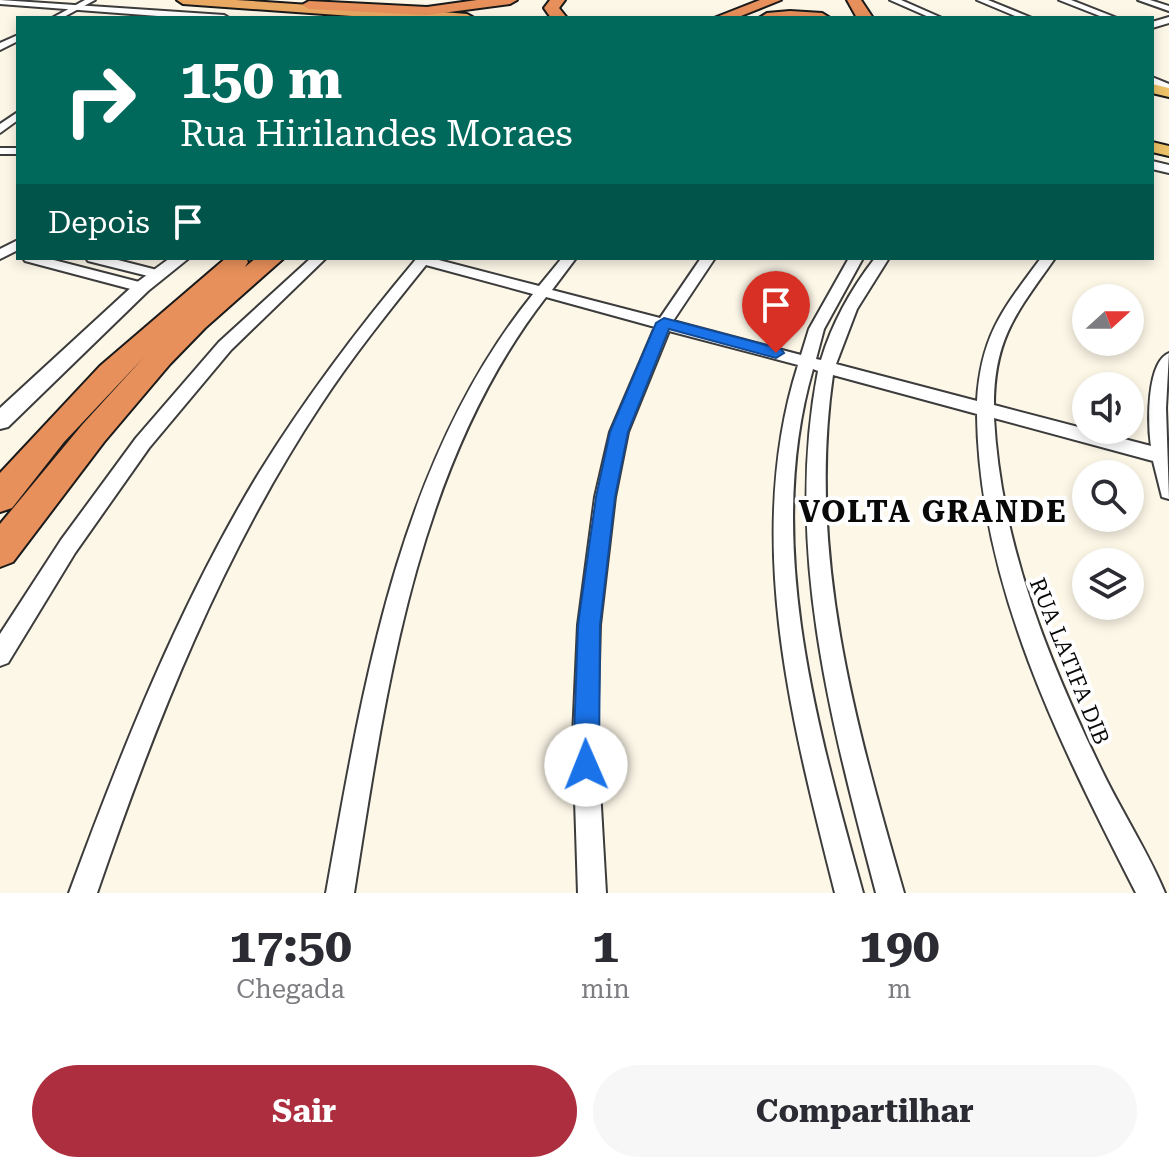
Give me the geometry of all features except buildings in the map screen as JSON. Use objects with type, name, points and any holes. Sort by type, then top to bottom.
[{"type":"highway","points":[[183,0],[408,16]]},
{"type":"highway","points":[[250,0],[443,16]]},
{"type":"highway","points":[[309,5],[427,11],[510,0]]},
{"type":"highway","points":[[557,16],[551,8],[558,0]]},
{"type":"highway","points":[[728,16],[774,0]]},
{"type":"highway","points":[[756,16],[800,0]]},
{"type":"highway","points":[[354,12],[381,16]]},
{"type":"highway","points":[[0,498],[77,407],[138,346],[239,260]]},
{"type":"highway","points":[[0,551],[59,474],[146,374],[221,301],[270,260]]},
{"type":"street","points":[[60,16],[91,0]]},
{"type":"street","points":[[894,0],[933,16]]},
{"type":"street","points":[[981,0],[1023,16]]},
{"type":"street","points":[[1063,0],[1107,16]]},
{"type":"street","points":[[1142,0],[1169,9]]},
{"type":"street","points":[[0,1],[171,16]]},
{"type":"street","points":[[0,130],[16,117]]},
{"type":"street","points":[[38,260],[142,287]]},
{"type":"street","points":[[101,260],[160,275]]},
{"type":"street","points":[[0,421],[142,287],[179,260]]},
{"type":"street","points":[[0,655],[58,558],[118,471],[225,344],[317,260]]},
{"type":"street","points":[[83,893],[112,809],[183,632],[253,496],[346,354],[423,260]]},
{"type":"street","points":[[428,260],[1160,456]]},
{"type":"street","points":[[340,893],[364,748],[392,622],[421,528],[451,445],[479,388],[539,290],[567,260]]},
{"type":"street","points":[[592,893],[585,737],[593,597],[605,497],[619,432],[664,323],[707,260]]},
{"type":"street","points":[[849,893],[808,729],[785,585],[782,524],[785,465],[804,360],[842,278],[855,260]]},
{"type":"street","points":[[881,260],[860,288],[827,366],[813,471],[815,533],[832,667],[890,893]]},
{"type":"street","name":"RUA LATIFA DIB","points":[[1047,260],[1005,318],[990,354],[984,408],[996,510],[1010,578],[1043,673],[1096,788],[1151,893]]},
{"type":"street","points":[[1169,359],[1156,406],[1160,456],[1169,491]]},
{"type":"district","name":"VOLTA GRANDE","points":[[933,512]]},
{"type":"route","points":[[586,765],[589,625],[605,497],[619,432],[664,323],[776,353]]}]
